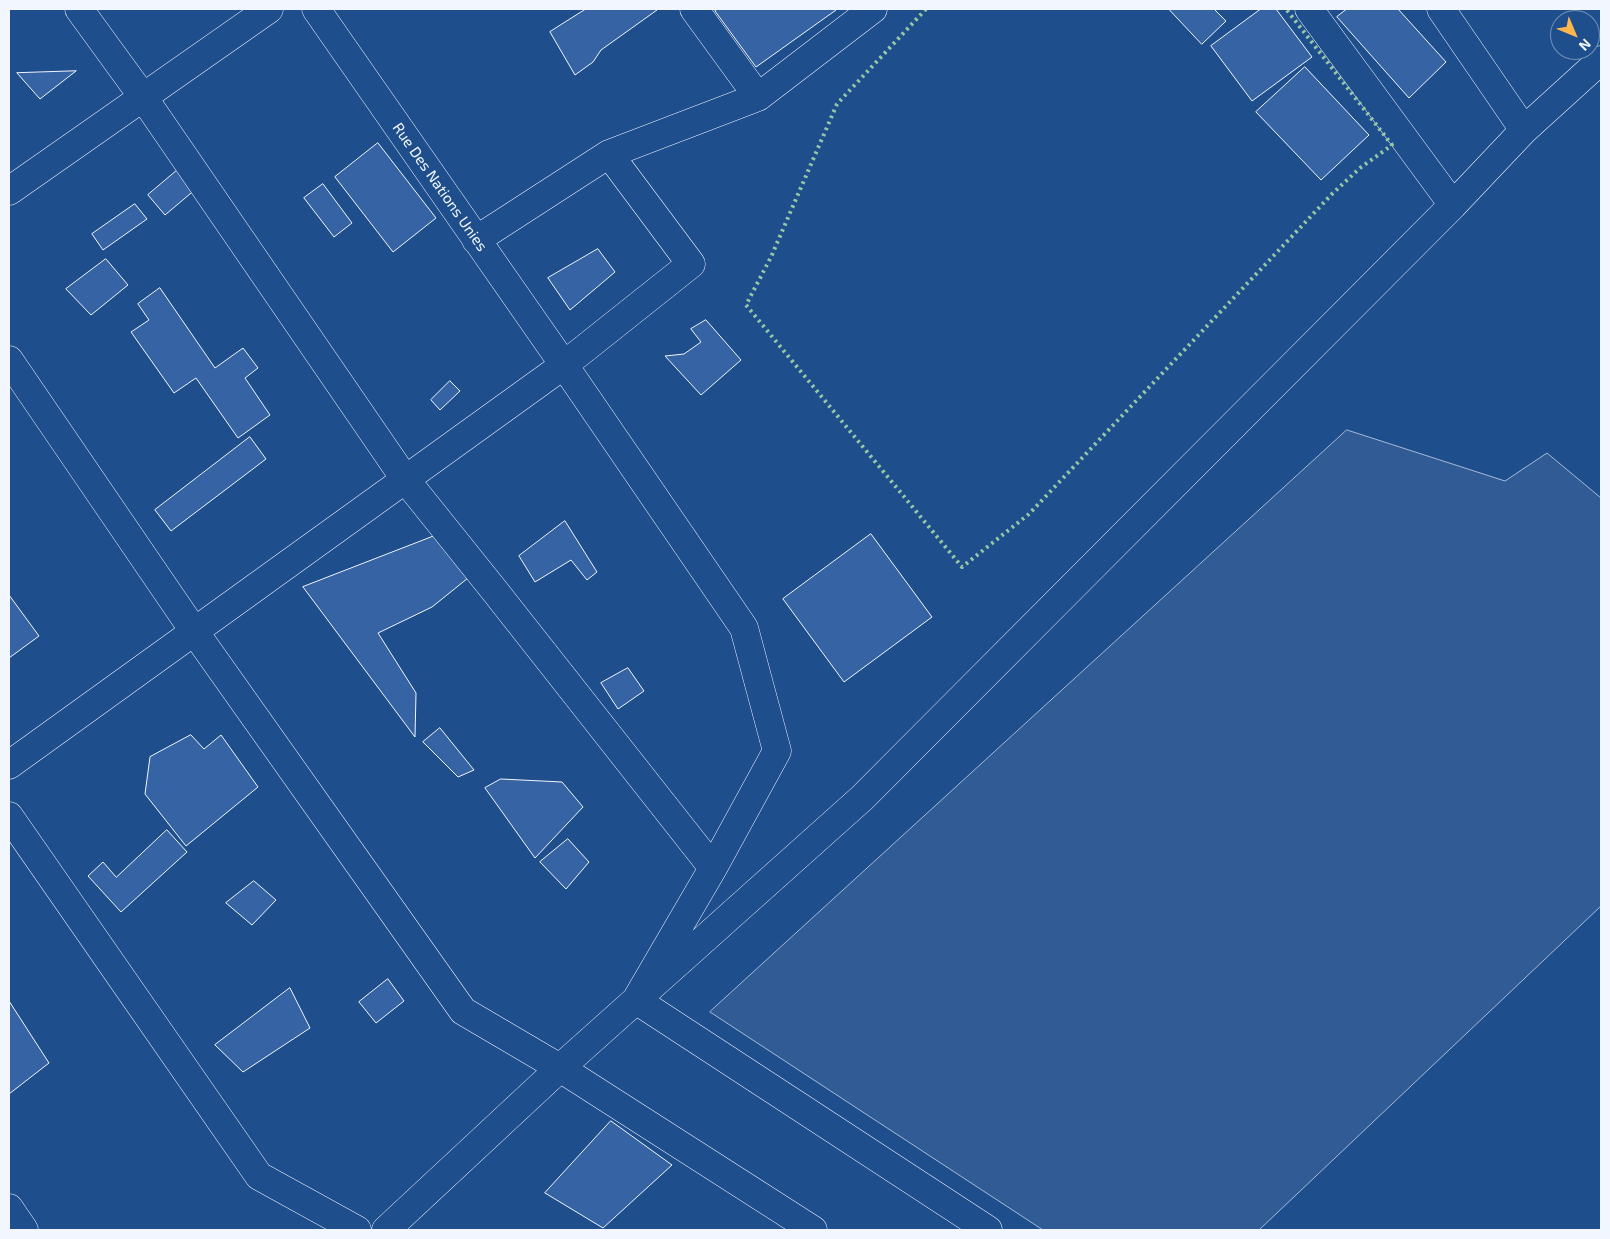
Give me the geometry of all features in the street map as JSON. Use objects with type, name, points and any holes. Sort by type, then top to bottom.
[{"type":"street","points":[[79,9],[143,97],[405,480],[713,868]]},
{"type":"street","points":[[9,191],[269,9]]},
{"type":"street","name":"Rue Des Nations Unies","points":[[316,9],[564,365],[744,628],[777,751],[713,868],[636,1000]]},
{"type":"street","points":[[694,9],[758,97]]},
{"type":"street","points":[[476,240],[609,154],[758,97],[873,9]]},
{"type":"street","points":[[1309,9],[1453,205]]},
{"type":"street","points":[[1441,9],[1524,130]]},
{"type":"street","points":[[386,1230],[560,1068],[862,798],[1453,205],[1524,130],[1601,60]]},
{"type":"street","points":[[9,765],[564,365],[691,264],[609,154]]},
{"type":"street","points":[[9,360],[194,631],[463,1012],[560,1068],[813,1230]]},
{"type":"street","points":[[9,816],[259,1176],[357,1230]]},
{"type":"street","points":[[636,1000],[988,1230]]},
{"type":"street","points":[[9,1208],[24,1230]]},
{"type":"shaded area","points":[[1347,430],[1505,481],[1547,453],[1601,498],[1601,906],[1259,1230],[1043,1230],[710,1012]]},
{"type":"building","points":[[586,9],[657,10],[601,50],[593,62],[575,75],[550,32]]},
{"type":"building","points":[[718,9],[836,10],[756,67],[715,11]]},
{"type":"building","points":[[1169,9],[1214,9],[1226,21],[1202,44]]},
{"type":"building","points":[[1261,9],[1276,9],[1312,57],[1252,101],[1211,46]]},
{"type":"building","points":[[1347,9],[1398,9],[1446,62],[1409,98],[1337,17]]},
{"type":"building","points":[[1305,67],[1369,135],[1321,180],[1256,112]]},
{"type":"building","points":[[76,71],[40,99],[17,73]]},
{"type":"building","points":[[378,143],[436,218],[393,252],[335,177]]},
{"type":"building","points":[[180,168],[197,188],[165,215],[148,195]]},
{"type":"building","points":[[323,184],[352,223],[334,237],[304,198]]},
{"type":"building","points":[[135,204],[147,219],[103,250],[92,234]]},
{"type":"building","points":[[598,249],[615,272],[570,310],[548,278]]},
{"type":"building","points":[[106,259],[128,285],[91,315],[66,289]]},
{"type":"building","points":[[160,288],[215,368],[243,348],[258,368],[245,378],[270,415],[238,438],[196,378],[174,393],[131,332],[149,320],[138,304]]},
{"type":"building","points":[[706,320],[741,360],[701,395],[665,356],[684,354],[701,342],[691,329]]},
{"type":"building","points":[[450,381],[460,391],[440,410],[431,400]]},
{"type":"building","points":[[250,437],[266,459],[171,531],[155,510]]},
{"type":"building","points":[[565,521],[597,572],[587,580],[571,560],[535,582],[519,556]]},
{"type":"building","points":[[871,534],[932,617],[844,682],[783,599]]},
{"type":"building","points":[[437,535],[473,574],[432,607],[378,633],[416,693],[415,737],[303,587]]},
{"type":"building","points":[[9,595],[39,636],[9,658]]},
{"type":"building","points":[[628,668],[644,691],[618,709],[601,683]]},
{"type":"building","points":[[440,728],[474,770],[458,777],[423,742]]},
{"type":"building","points":[[191,735],[204,749],[221,735],[258,787],[186,846],[145,794],[150,757]]},
{"type":"building","points":[[501,779],[562,782],[583,807],[535,858],[485,788]]},
{"type":"building","points":[[167,830],[187,852],[121,912],[88,876],[103,862],[116,877]]},
{"type":"building","points":[[568,839],[589,862],[566,889],[540,862]]},
{"type":"building","points":[[254,881],[276,900],[252,925],[226,903]]},
{"type":"building","points":[[388,979],[404,1001],[376,1023],[359,1002]]},
{"type":"building","points":[[290,988],[310,1028],[243,1072],[215,1045]]},
{"type":"building","points":[[9,1001],[49,1063],[9,1094]]},
{"type":"building","points":[[611,1121],[672,1165],[603,1228],[545,1193]]},
{"type":"hedge","points":[[926,9],[837,104],[771,257],[746,305],[962,567],[1029,514],[1332,194],[1360,168],[1392,145],[1286,9]]}]
